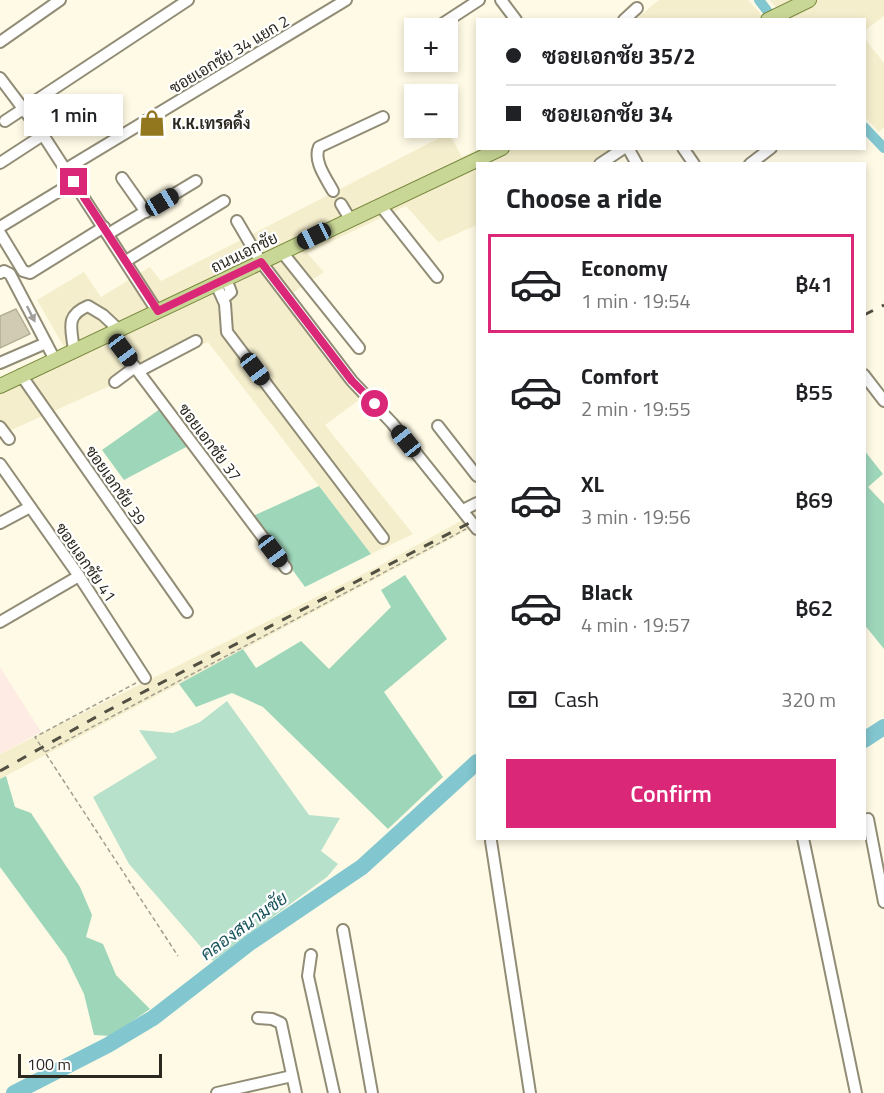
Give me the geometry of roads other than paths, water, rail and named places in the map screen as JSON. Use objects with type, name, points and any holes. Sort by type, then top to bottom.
[{"type":"main road","points":[[772,18],[809,0]]},
{"type":"main road","name":"ถนนเอกชัย","points":[[0,386],[380,205],[476,165]]},
{"type":"street","points":[[0,42],[60,0]]},
{"type":"street","points":[[4,121],[188,0]]},
{"type":"street","name":"ซอยเอกชัย 34 แยก 2","points":[[66,170],[346,0]]},
{"type":"street","points":[[451,18],[479,0]]},
{"type":"street","points":[[501,0],[514,18]]},
{"type":"street","points":[[626,18],[638,8]]},
{"type":"street","points":[[0,78],[44,135],[158,311]]},
{"type":"street","points":[[333,191],[320,166],[316,153],[319,147],[383,117]]},
{"type":"street","points":[[0,163],[44,135]]},
{"type":"street","points":[[603,162],[623,150]]},
{"type":"street","points":[[753,162],[768,150]]},
{"type":"street","points":[[122,178],[146,212]]},
{"type":"street","points":[[0,227],[74,182]]},
{"type":"street","points":[[0,233],[22,271],[30,273],[106,231],[146,212],[196,182]]},
{"type":"street","points":[[126,261],[224,201]]},
{"type":"street","points":[[341,204],[350,219]]},
{"type":"street","points":[[380,205],[437,277]]},
{"type":"street","points":[[237,221],[261,262],[352,381],[392,423],[475,527]]},
{"type":"street","points":[[282,252],[359,348]]},
{"type":"street","points":[[0,273],[4,271],[10,274],[55,360]]},
{"type":"street","points":[[221,281],[227,332],[383,538]]},
{"type":"street","name":"ซอยเอกชัย 37","points":[[74,351],[72,316],[76,311],[88,306],[95,308],[115,332],[137,369],[286,568]]},
{"type":"street","points":[[115,382],[196,341]]},
{"type":"street","points":[[0,363],[46,343]]},
{"type":"street","name":"ซอยเอกชัย 39","points":[[21,375],[187,612]]},
{"type":"street","points":[[866,378],[884,401]]},
{"type":"street","points":[[438,426],[476,475]]},
{"type":"street","points":[[0,427],[9,439]]},
{"type":"street","name":"ซอยเอกชัย 41","points":[[0,464],[79,576],[145,678]]},
{"type":"street","points":[[463,510],[476,504]]},
{"type":"street","points":[[0,523],[30,507]]},
{"type":"street","points":[[0,622],[79,576]]},
{"type":"street","points":[[868,819],[884,902]]},
{"type":"street","points":[[803,840],[856,1093]]},
{"type":"street","points":[[492,841],[530,1093]]},
{"type":"street","points":[[343,930],[372,1093]]},
{"type":"street","points":[[311,955],[308,976],[334,1093]]},
{"type":"street","points":[[258,1018],[272,1018],[281,1023],[296,1093]]},
{"type":"street","points":[[217,1093],[292,1076]]},
{"type":"waterway","points":[[759,0],[772,18]]},
{"type":"waterway","points":[[866,129],[884,148]]},
{"type":"waterway","name":"คลองสนามชัย","points":[[866,739],[884,727]]},
{"type":"waterway","name":"คลองสนามชัย","points":[[14,1093],[108,1045],[153,1018],[251,942],[362,867],[476,763]]},
{"type":"railway","points":[[866,314],[884,305]]},
{"type":"railway","points":[[0,771],[105,712],[476,520]]},
{"type":"place","name":"K.K.เทรดดิ้ง","points":[[152,123]]}]
